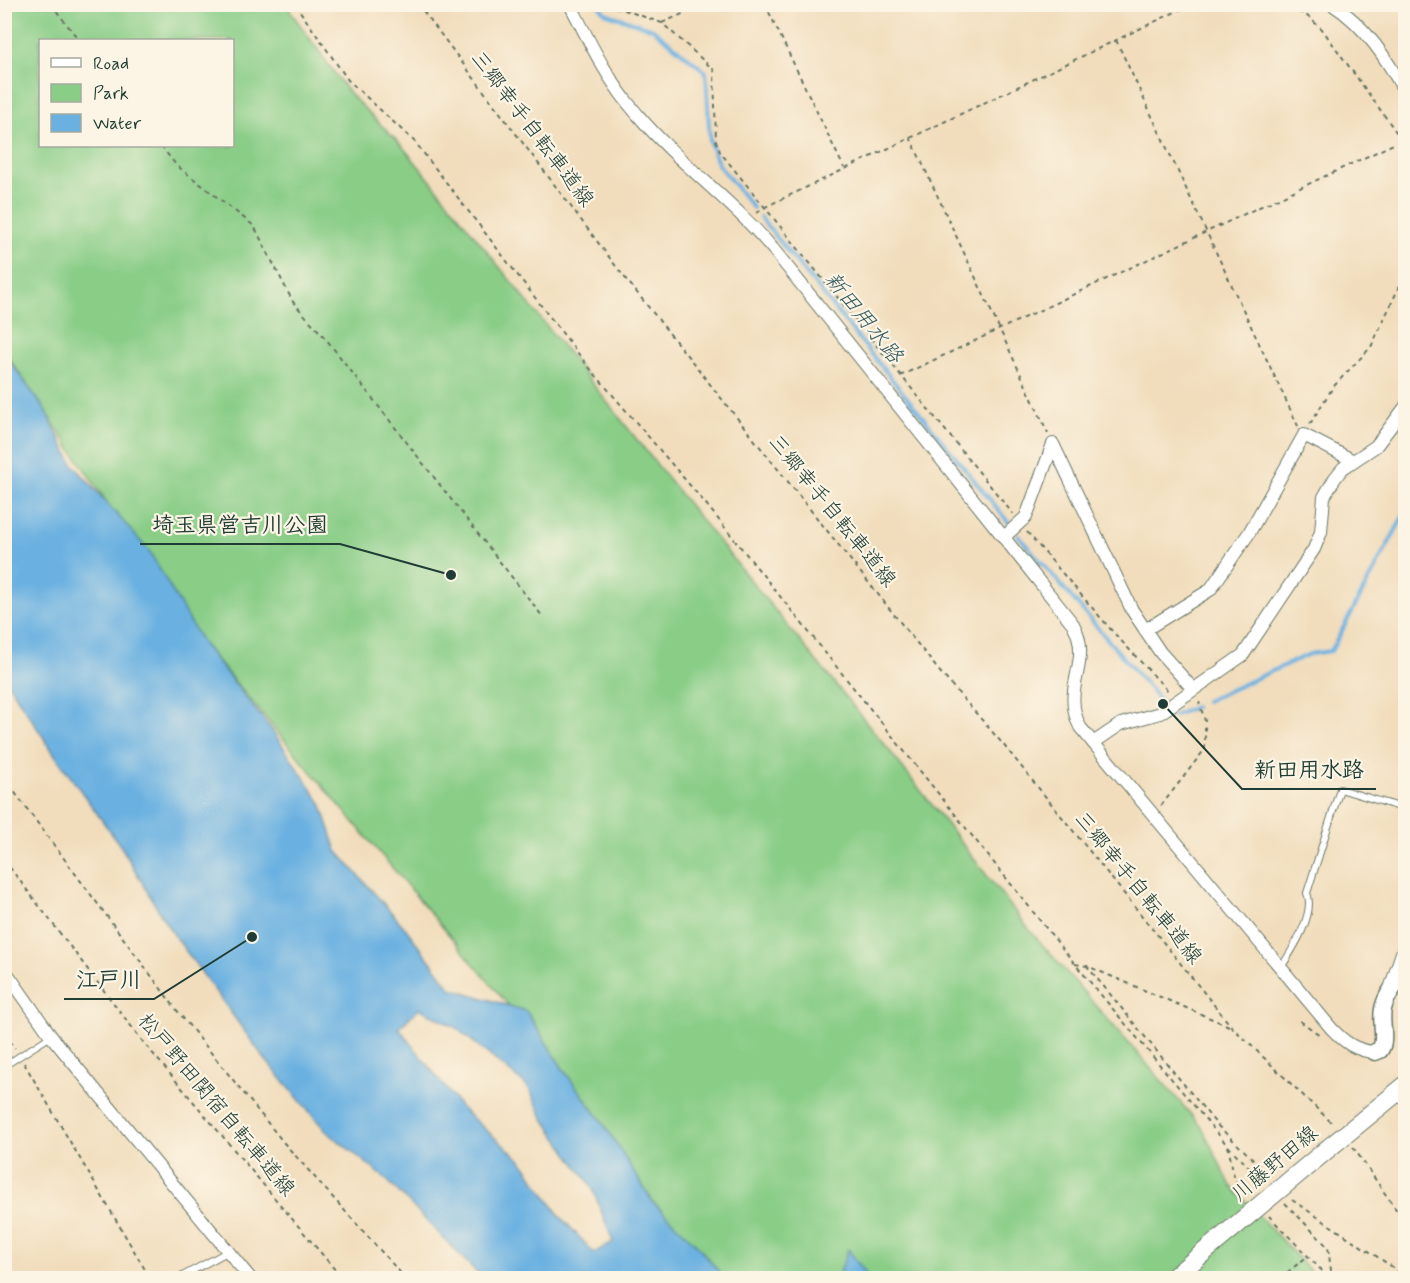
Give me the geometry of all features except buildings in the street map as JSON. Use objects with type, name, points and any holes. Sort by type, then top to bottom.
[{"type":"main road","name":"川藤野田線","points":[[1173,1278],[1406,1085]]},
{"type":"street","points":[[570,4],[609,78],[637,115],[749,220],[1004,537],[1078,633],[1082,656],[1073,690],[1073,712],[1093,743],[1280,969],[1340,1037],[1362,1051],[1375,1052],[1382,1046],[1382,1016],[1406,941]]},
{"type":"street","points":[[1332,4],[1357,22],[1371,38],[1406,94]]},
{"type":"street","points":[[1093,743],[1121,724],[1160,713],[1192,689],[1232,664],[1249,649],[1314,549],[1321,532],[1324,496],[1343,468],[1376,446],[1406,406]]},
{"type":"street","points":[[1145,630],[1210,590],[1249,533],[1304,435],[1354,460]]},
{"type":"street","points":[[1004,537],[1026,517],[1053,444]]},
{"type":"street","points":[[1053,444],[1132,610],[1160,652],[1192,689]]},
{"type":"street","points":[[4,969],[51,1036],[250,1278]]},
{"type":"street","points":[[1388,993],[1406,973]]},
{"type":"lane","points":[[1280,969],[1298,941],[1310,904],[1308,893],[1340,789],[1406,809]]},
{"type":"lane","points":[[4,1066],[51,1036]]},
{"type":"lane","points":[[179,1278],[227,1252]]},
{"type":"path","points":[[51,4],[79,39]]},
{"type":"path","points":[[295,4],[348,80],[415,142],[587,365],[713,513],[1075,964],[1228,1146],[1267,1185]]},
{"type":"path","name":"三郷幸手自転車道線","points":[[418,4],[618,269],[940,672],[1002,743],[1232,1027],[1316,1105],[1337,1128]]},
{"type":"path","points":[[607,4],[662,23],[714,70],[716,141],[720,152],[1020,523],[1113,632],[1177,700]]},
{"type":"path","points":[[662,23],[705,4]]},
{"type":"path","points":[[765,4],[844,168]]},
{"type":"path","points":[[749,220],[763,208],[844,168],[1192,4]]},
{"type":"path","points":[[1282,4],[1306,15],[1322,29],[1406,145]]},
{"type":"path","points":[[1116,40],[1295,421],[1304,435],[1333,387],[1371,347],[1406,272]]},
{"type":"path","points":[[910,137],[1053,444]]},
{"type":"path","points":[[900,376],[1402,140]]},
{"type":"path","points":[[162,147],[176,165],[254,226],[293,302],[326,339],[543,617]]},
{"type":"path","points":[[1154,815],[1205,749],[1204,722],[1192,689]]},
{"type":"path","points":[[4,778],[186,1022],[284,1143],[405,1278]]},
{"type":"path","name":"松戸野田関宿自転車道線","points":[[4,860],[144,1043],[342,1278]]},
{"type":"path","name":"三郷幸手自転車道線","points":[[1075,964],[1096,968],[1232,1027]]},
{"type":"path","points":[[1087,966],[1218,1126],[1276,1181]]},
{"type":"path","points":[[4,1033],[21,1057],[150,1278]]},
{"type":"path","points":[[1351,1143],[1406,1224]]},
{"type":"path","points":[[1228,1146],[1235,1181],[1251,1198]]},
{"type":"path","points":[[1288,1196],[1295,1203],[1406,1276]]},
{"type":"path","points":[[1282,1201],[1328,1247],[1330,1278]]},
{"type":"path","points":[[1290,1209],[1295,1203]]},
{"type":"path","points":[[1267,1214],[1330,1278]]},
{"type":"path","points":[[1280,1278],[1308,1256]]},
{"type":"green space","points":[[4,5],[286,5],[348,92],[402,146],[440,192],[689,505],[889,750],[1027,927],[1201,1126],[1231,1186],[1317,1278],[724,1278],[653,1202],[565,1072],[203,644],[5,352]]},
{"type":"water","points":[[5,355],[44,408],[73,464],[149,551],[203,644],[272,730],[321,803],[337,851],[406,929],[451,988],[526,1011],[565,1072],[602,1121],[653,1202],[696,1244],[724,1278],[482,1278],[385,1178],[326,1131],[264,1058],[167,925],[122,848],[57,758],[5,679]],"holes":[[[419,1008],[455,1027],[528,1087],[544,1119],[592,1187],[613,1242],[594,1253],[559,1215],[522,1161],[462,1109],[399,1028]]]},
{"type":"water","points":[[848,1249],[869,1278],[838,1278]]},
{"type":"waterway","name":"新田用水路","points":[[598,4],[605,13],[653,29],[706,72],[710,142],[718,164],[753,208]]},
{"type":"waterway","name":"新田用水路","points":[[760,217],[1009,523]]},
{"type":"waterway","points":[[1206,701],[1310,654],[1331,651],[1406,511]]},
{"type":"waterway","name":"新田用水路","points":[[1018,535],[1163,704]]},
{"type":"waterway","points":[[1173,716],[1195,707]]},
{"type":"place","name":"埼玉県営吉川公園","points":[[451,575]]},
{"type":"place","name":"新田用水路","points":[[1163,704]]},
{"type":"place","name":"江戸川","points":[[252,937]]}]
